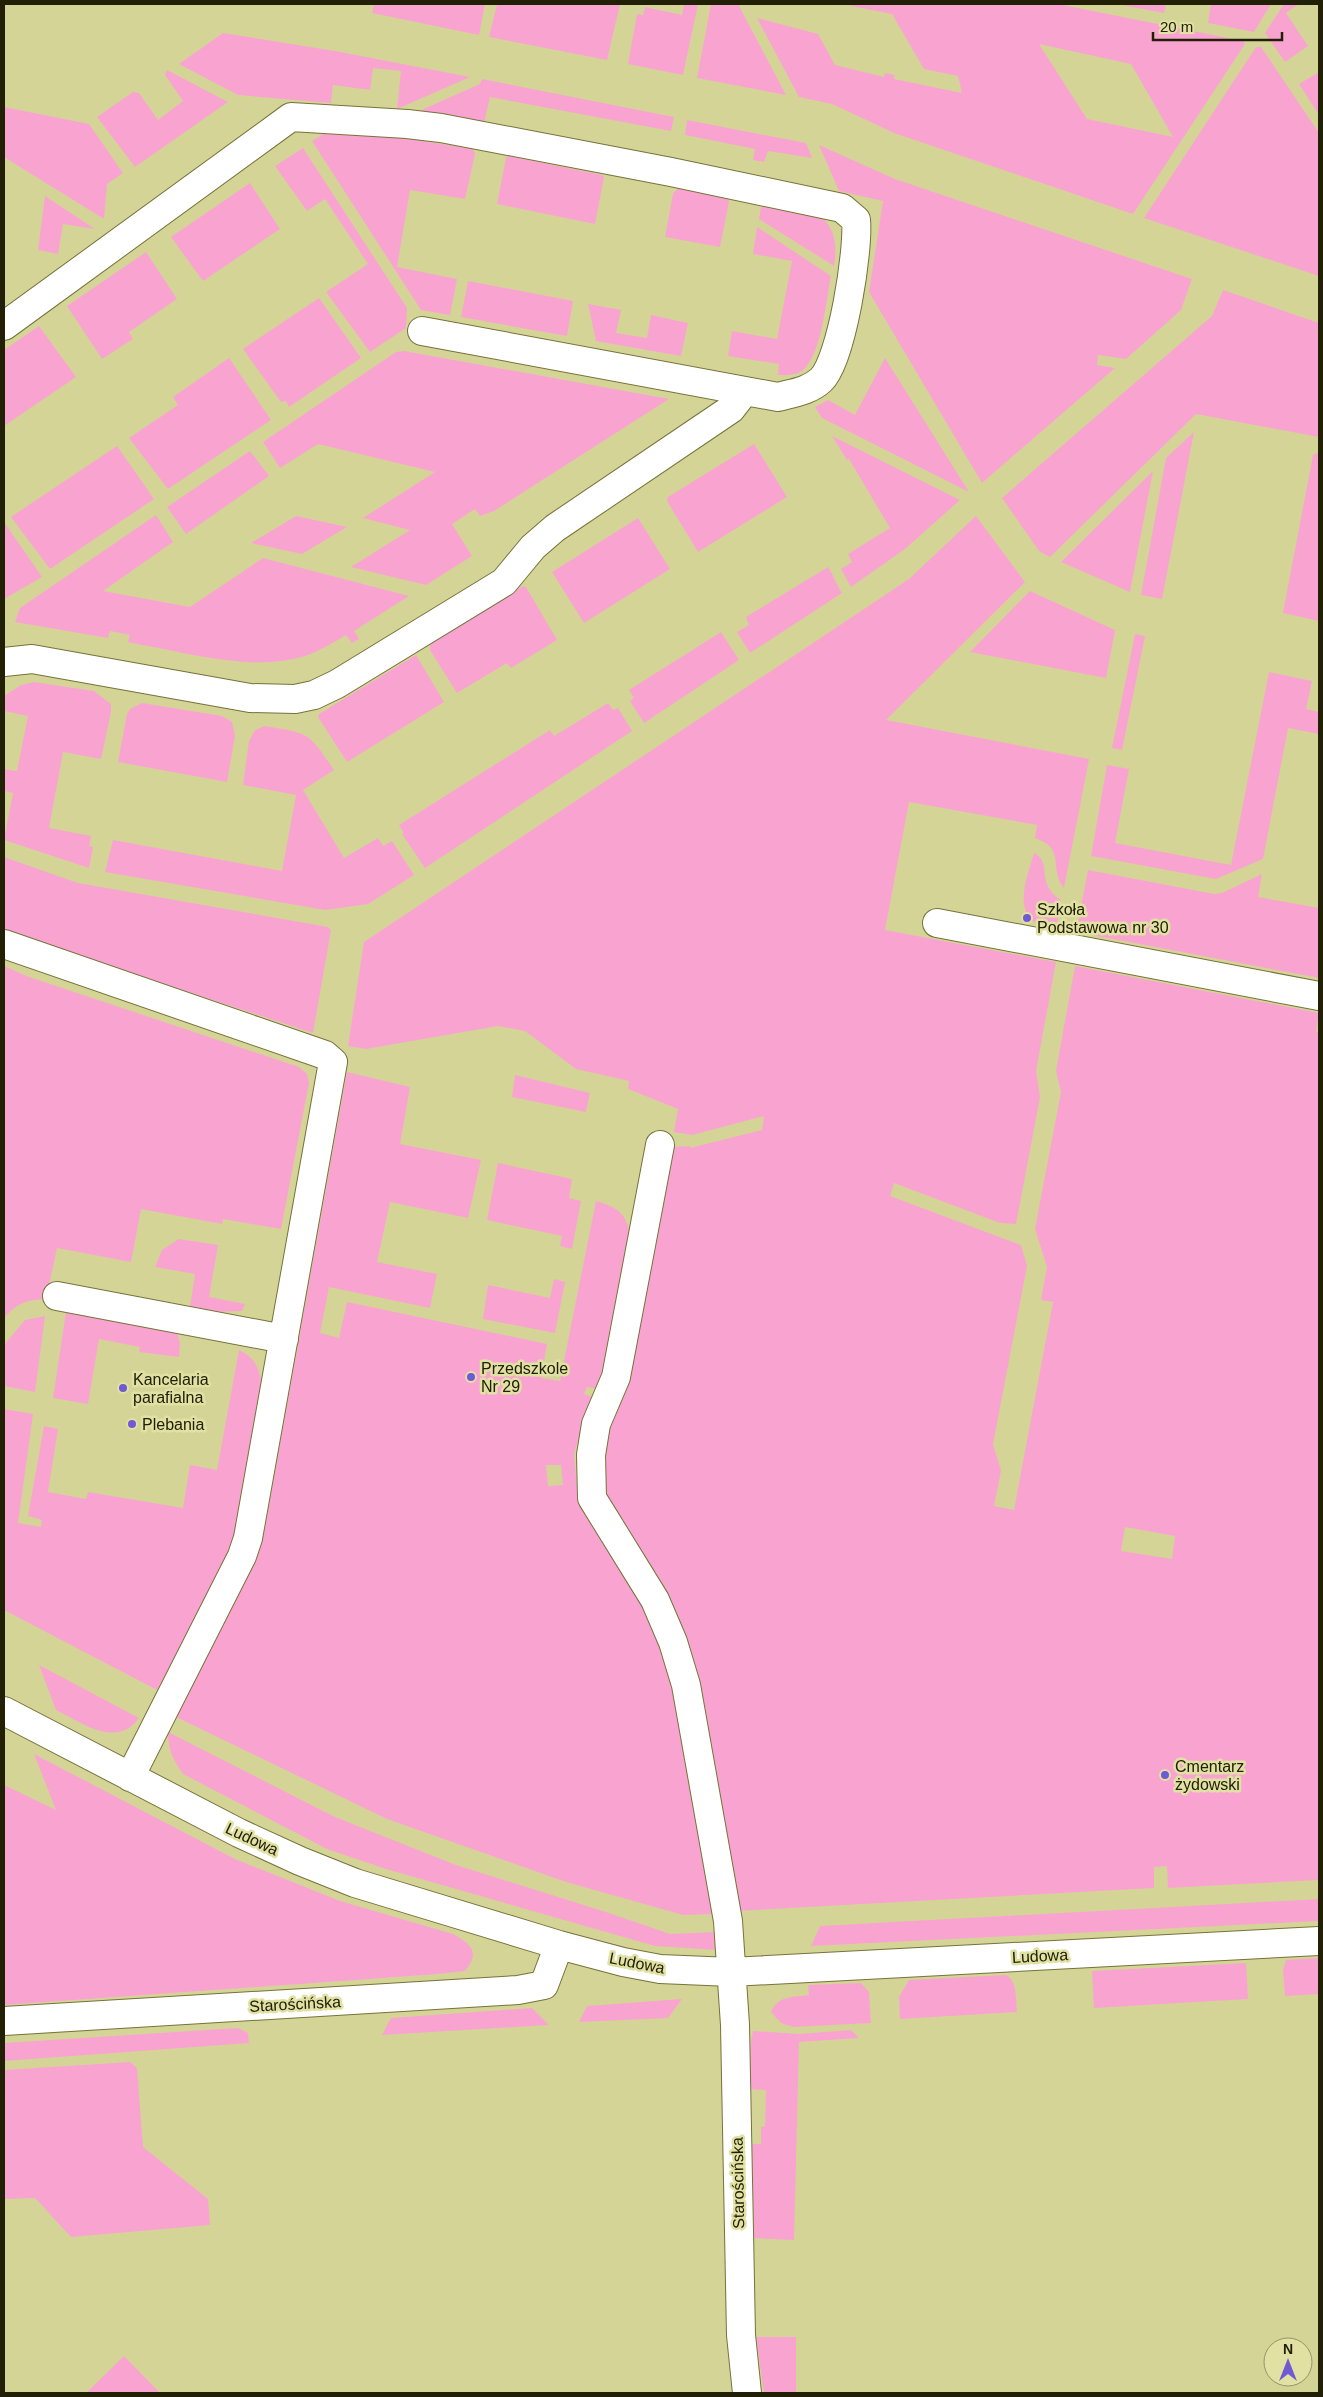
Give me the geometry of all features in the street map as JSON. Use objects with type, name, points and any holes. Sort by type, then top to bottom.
[{"type":"street","points":[[4,326],[291,118],[407,124],[441,128],[652,168],[842,208],[856,220],[858,237],[835,354],[822,379],[806,390],[778,397],[745,392],[422,330]]},
{"type":"street","points":[[4,662],[32,659],[250,698],[295,699],[314,695],[337,684],[504,582],[533,547],[555,528],[731,409],[745,392]]},
{"type":"street","points":[[937,923],[1319,996]]},
{"type":"street","points":[[4,944],[326,1055],[333,1062],[252,1519],[242,1556],[130,1776]]},
{"type":"street","name":"Starościńska","points":[[660,1145],[616,1377],[596,1424],[591,1455],[592,1498],[655,1600],[673,1642],[686,1686],[728,1921],[735,2025],[741,2335],[747,2393]]},
{"type":"street","points":[[57,1296],[284,1339]]},
{"type":"street","name":"Ludowa","points":[[4,1712],[239,1833],[300,1861],[382,1891],[559,1945],[660,1970],[731,1972],[1319,1941]]},
{"type":"street","name":"Starościńska","points":[[4,2021],[518,1990],[544,1984],[559,1945]]},
{"type":"shaded area","points":[[374,4],[485,4],[479,35],[372,13]]},
{"type":"shaded area","points":[[497,4],[620,4],[607,60],[489,37]]},
{"type":"shaded area","points":[[684,4],[698,4],[683,75],[628,64],[637,14],[643,15],[645,7],[682,15]]},
{"type":"shaded area","points":[[711,4],[738,4],[786,95],[697,78]]},
{"type":"shaded area","points":[[841,4],[1058,4],[1243,41],[1245,44],[1133,214],[894,133],[832,104],[799,97],[757,18],[818,34],[835,65],[884,77],[885,73],[895,75],[894,79],[962,93],[958,76],[924,69],[892,14]],"holes":[[[1039,44],[1131,64],[1173,137],[1087,119]]]},
{"type":"shaded area","points":[[1117,4],[1166,4],[1164,13]]},
{"type":"shaded area","points":[[1211,4],[1271,4],[1254,32],[1208,23]]},
{"type":"shaded area","points":[[1284,4],[1299,4],[1286,13],[1308,46],[1285,62],[1265,33]]},
{"type":"shaded area","points":[[223,33],[335,51],[470,77],[397,109],[401,71],[373,68],[370,90],[333,85],[331,103],[238,95],[179,64]]},
{"type":"shaded area","points":[[1256,47],[1261,47],[1319,133],[1319,276],[1144,218]]},
{"type":"shaded area","points":[[167,70],[228,102],[135,167],[97,117],[133,92],[139,93],[158,120],[183,101],[165,75]]},
{"type":"shaded area","points":[[1319,72],[1319,115],[1299,84]]},
{"type":"shaded area","points":[[482,79],[674,117],[671,131],[490,97],[484,123],[419,111],[480,84]]},
{"type":"shaded area","points":[[4,107],[89,124],[123,173],[107,184],[104,219],[4,157]]},
{"type":"shaded area","points":[[687,120],[806,143],[812,158],[768,151],[764,162],[753,160],[755,149],[685,135]]},
{"type":"shaded area","points":[[326,132],[397,137],[473,149],[475,154],[465,199],[410,190],[397,267],[457,279],[450,315],[421,310],[312,141]]},
{"type":"shaded area","points":[[819,145],[895,179],[1192,279],[1181,310],[1126,359],[1098,355],[1097,365],[1115,368],[982,483],[869,292],[883,201],[839,191]]},
{"type":"shaded area","points":[[303,148],[407,308],[406,328],[370,352],[326,292],[368,264],[325,199],[307,211],[275,166]]},
{"type":"shaded area","points":[[509,156],[602,175],[604,177],[595,224],[497,204],[506,158]]},
{"type":"shaded area","points":[[250,183],[280,229],[203,281],[171,237]]},
{"type":"shaded area","points":[[678,188],[728,198],[729,202],[720,247],[665,237],[673,194]]},
{"type":"shaded area","points":[[45,196],[95,229],[63,224],[58,254],[38,250]]},
{"type":"shaded area","points":[[765,205],[821,216],[830,227],[834,239],[834,266],[759,219],[761,207]]},
{"type":"shaded area","points":[[757,227],[831,276],[815,351],[804,369],[796,374],[778,375],[779,364],[728,356],[732,331],[777,339],[792,261],[753,254]]},
{"type":"shaded area","points":[[146,252],[177,299],[129,332],[133,339],[102,359],[67,306]]},
{"type":"shaded area","points":[[468,281],[573,301],[567,336],[461,317]]},
{"type":"shaded area","points":[[1223,290],[1319,323],[1319,437],[1196,414],[1050,557],[1039,551],[1002,498],[1212,316]]},
{"type":"shaded area","points":[[319,298],[361,358],[289,407],[286,401],[281,402],[243,349]]},
{"type":"shaded area","points":[[588,304],[621,310],[616,333],[647,338],[651,315],[688,323],[681,356],[596,341]]},
{"type":"shaded area","points":[[39,326],[76,377],[4,426],[4,350]]},
{"type":"shaded area","points":[[404,351],[669,399],[494,511],[480,516],[475,509],[452,524],[472,556],[426,585],[351,567],[410,530],[363,518],[435,472],[318,444],[280,468],[263,442],[396,352]]},
{"type":"shaded area","points":[[229,358],[271,420],[168,489],[129,438],[178,405],[173,397]]},
{"type":"shaded area","points":[[885,358],[969,492],[822,418],[815,407],[828,400],[855,415]]},
{"type":"shaded area","points":[[1194,432],[1162,599],[1141,595],[1166,458]]},
{"type":"shaded area","points":[[832,436],[960,500],[905,549],[851,587],[841,569],[852,562],[848,554],[890,528],[849,459],[847,460]]},
{"type":"shaded area","points":[[754,444],[787,497],[698,552],[667,501],[668,497]]},
{"type":"shaded area","points":[[117,446],[154,499],[50,569],[11,517]]},
{"type":"shaded area","points":[[250,451],[269,476],[186,534],[167,507]]},
{"type":"shaded area","points":[[1319,452],[1319,621],[1283,613],[1313,455]]},
{"type":"shaded area","points":[[1153,471],[1130,592],[1061,562]]},
{"type":"shaded area","points":[[156,515],[173,542],[103,591],[190,607],[263,558],[409,596],[354,631],[359,639],[352,643],[346,635],[326,647],[305,656],[264,662],[223,660],[142,645],[128,642],[130,635],[110,631],[108,638],[15,622],[20,608]]},
{"type":"shaded area","points":[[296,516],[347,527],[302,554],[251,543]]},
{"type":"shaded area","points":[[976,516],[1025,582],[886,720],[1089,759],[1064,888],[1059,881],[1056,860],[1051,848],[1035,838],[1037,825],[909,802],[885,930],[1056,962],[1036,1071],[1040,1097],[1016,1224],[1000,1223],[894,1183],[890,1196],[1021,1245],[1027,1266],[993,1444],[1001,1471],[994,1506],[1014,1510],[1053,1302],[1041,1300],[1047,1267],[1035,1229],[1061,1092],[1056,1071],[1075,966],[1319,1013],[1316,1032],[1319,1033],[1319,1880],[1168,1888],[1167,1866],[1154,1867],[1154,1888],[737,1911],[696,1686],[606,1507],[598,1462],[671,1147],[690,1146],[690,1148],[762,1130],[764,1116],[692,1135],[674,1132],[678,1109],[628,1089],[629,1081],[576,1069],[525,1031],[498,1026],[366,1049],[348,1046],[364,942],[909,579]],"holes":[[[1125,1527],[1175,1536],[1172,1559],[1121,1551]]]},
{"type":"shaded area","points":[[638,518],[670,569],[584,623],[552,572]]},
{"type":"shaded area","points":[[4,522],[42,577],[4,599]]},
{"type":"shaded area","points":[[828,567],[842,593],[750,653],[737,632],[749,625],[746,617]]},
{"type":"shaded area","points":[[523,586],[526,587],[557,640],[511,668],[507,663],[457,693],[430,650],[430,643]]},
{"type":"shaded area","points":[[1030,591],[1115,630],[1106,678],[970,652]]},
{"type":"shaded area","points":[[721,632],[739,660],[644,723],[630,701],[634,698],[629,690]]},
{"type":"shaded area","points":[[1135,634],[1145,636],[1122,750],[1112,748]]},
{"type":"shaded area","points":[[416,655],[444,702],[347,762],[318,717],[319,714]]},
{"type":"shaded area","points":[[1269,672],[1312,681],[1306,709],[1319,712],[1319,734],[1288,728],[1263,859],[1216,879],[1091,856],[1107,765],[1129,769],[1115,843],[1231,865]]},
{"type":"shaded area","points":[[34,682],[94,691],[111,704],[101,759],[63,752],[49,828],[91,836],[89,846],[93,847],[89,868],[4,840],[13,793],[4,791],[4,769],[17,771],[28,716],[4,711],[4,696],[21,685]]},
{"type":"shaded area","points":[[142,703],[222,716],[232,722],[235,736],[227,782],[118,762],[127,714],[130,709]]},
{"type":"shaded area","points":[[608,703],[613,710],[618,708],[632,731],[425,868],[402,834],[404,833],[399,825],[550,730],[554,736]]},
{"type":"shaded area","points":[[265,726],[300,733],[307,737],[319,748],[334,770],[303,790],[344,858],[378,838],[383,846],[392,841],[414,875],[368,904],[325,910],[105,872],[113,840],[282,871],[296,795],[243,785],[249,741],[255,730]]},
{"type":"shaded area","points":[[1034,853],[1043,862],[1048,887],[1061,900],[1056,929],[1035,923],[1027,915],[1024,907],[1024,888]]},
{"type":"shaded area","points":[[4,857],[78,883],[328,927],[331,930],[313,1033],[4,931]]},
{"type":"shaded area","points":[[1088,870],[1214,894],[1222,893],[1262,874],[1258,897],[1319,908],[1319,978],[1076,932]]},
{"type":"shaded area","points":[[4,966],[29,977],[299,1067],[307,1074],[309,1083],[281,1229],[223,1219],[222,1224],[141,1209],[131,1262],[57,1248],[46,1299],[23,1303],[4,1318]]},
{"type":"shaded area","points":[[347,1072],[410,1087],[400,1144],[481,1160],[468,1218],[390,1202],[377,1262],[437,1274],[430,1308],[329,1287],[320,1333],[339,1338],[347,1302],[547,1344],[541,1378],[560,1381],[596,1201],[616,1209],[627,1222],[631,1237],[603,1381],[599,1389],[587,1387],[584,1394],[595,1398],[582,1426],[574,1454],[578,1500],[641,1601],[668,1667],[714,1914],[683,1915],[566,1882],[387,1819],[174,1716],[240,1591],[264,1533]],"holes":[[[546,1465],[561,1465],[563,1485],[548,1486]]]},
{"type":"shaded area","points":[[515,1075],[590,1093],[586,1112],[512,1097]]},
{"type":"shaded area","points":[[498,1163],[572,1179],[569,1198],[581,1201],[572,1249],[560,1246],[562,1236],[487,1220]]},
{"type":"shaded area","points":[[179,1239],[218,1245],[209,1297],[245,1304],[242,1311],[212,1312],[190,1307],[195,1274],[155,1267],[162,1250]]},
{"type":"shaded area","points":[[554,1279],[565,1282],[555,1333],[483,1319],[488,1285],[550,1298]]},
{"type":"shaded area","points":[[67,1305],[175,1325],[180,1343],[179,1357],[139,1352],[140,1347],[99,1339],[88,1404],[53,1398]]},
{"type":"shaded area","points":[[45,1316],[35,1392],[4,1386],[4,1345],[25,1320]]},
{"type":"shaded area","points":[[239,1350],[253,1360],[262,1385],[234,1543],[205,1603],[157,1690],[4,1610],[4,1409],[33,1414],[18,1523],[41,1527],[42,1520],[28,1516],[44,1426],[58,1429],[48,1492],[86,1499],[88,1492],[183,1508],[190,1465],[217,1470]]},
{"type":"shaded area","points":[[39,1665],[139,1718],[130,1727],[120,1732],[110,1733],[88,1726],[56,1710]]},
{"type":"shaded area","points":[[168,1732],[335,1817],[456,1865],[670,1934],[717,1932],[718,1950],[655,1946],[386,1869],[327,1849],[183,1774],[172,1755]]},
{"type":"shaded area","points":[[34,1754],[235,1859],[340,1901],[453,1934],[465,1941],[472,1949],[473,1954],[470,1964],[465,1971],[438,1974],[4,2005],[4,1785],[56,1810]]},
{"type":"shaded area","points":[[1319,1899],[1319,1921],[811,1946],[820,1926]]},
{"type":"shaded area","points":[[1319,1958],[1319,1994],[1285,1996],[1283,1970],[1286,1960]]},
{"type":"shaded area","points":[[1246,1963],[1248,1999],[1094,2008],[1092,1971]]},
{"type":"shaded area","points":[[1006,1975],[1014,1986],[1017,2012],[900,2019],[899,1997],[909,1980]]},
{"type":"shaded area","points":[[861,1983],[869,1992],[871,2023],[793,2027],[781,2023],[771,2012],[777,2003],[782,2000],[809,1995],[808,1985]]},
{"type":"shaded area","points":[[682,1999],[668,2018],[579,2022],[587,2006]]},
{"type":"shaded area","points":[[532,2008],[549,2025],[382,2035],[391,2018]]},
{"type":"shaded area","points":[[238,2028],[248,2033],[249,2043],[4,2061],[4,2043]]},
{"type":"shaded area","points":[[851,2030],[859,2038],[799,2042],[794,2240],[754,2238],[752,2144],[761,2144],[761,2127],[765,2126],[766,2090],[750,2089],[753,2031],[799,2034]]},
{"type":"shaded area","points":[[130,2062],[137,2068],[143,2147],[208,2199],[210,2225],[71,2237],[35,2198],[4,2199],[4,2070]]},
{"type":"shaded area","points":[[756,2337],[796,2337],[796,2393],[764,2393]]},
{"type":"shaded area","points":[[124,2356],[160,2393],[86,2393]]},
{"type":"place","name":"Szkoła Podstawowa nr 30","points":[[1027,918]]},
{"type":"place","name":"Przedszkole Nr 29","points":[[471,1377]]},
{"type":"place","name":"Kancelaria parafialna","points":[[123,1388]]},
{"type":"place","name":"Plebania","points":[[132,1424]]},
{"type":"place","name":"Cmentarz żydowski","points":[[1165,1775]]}]
